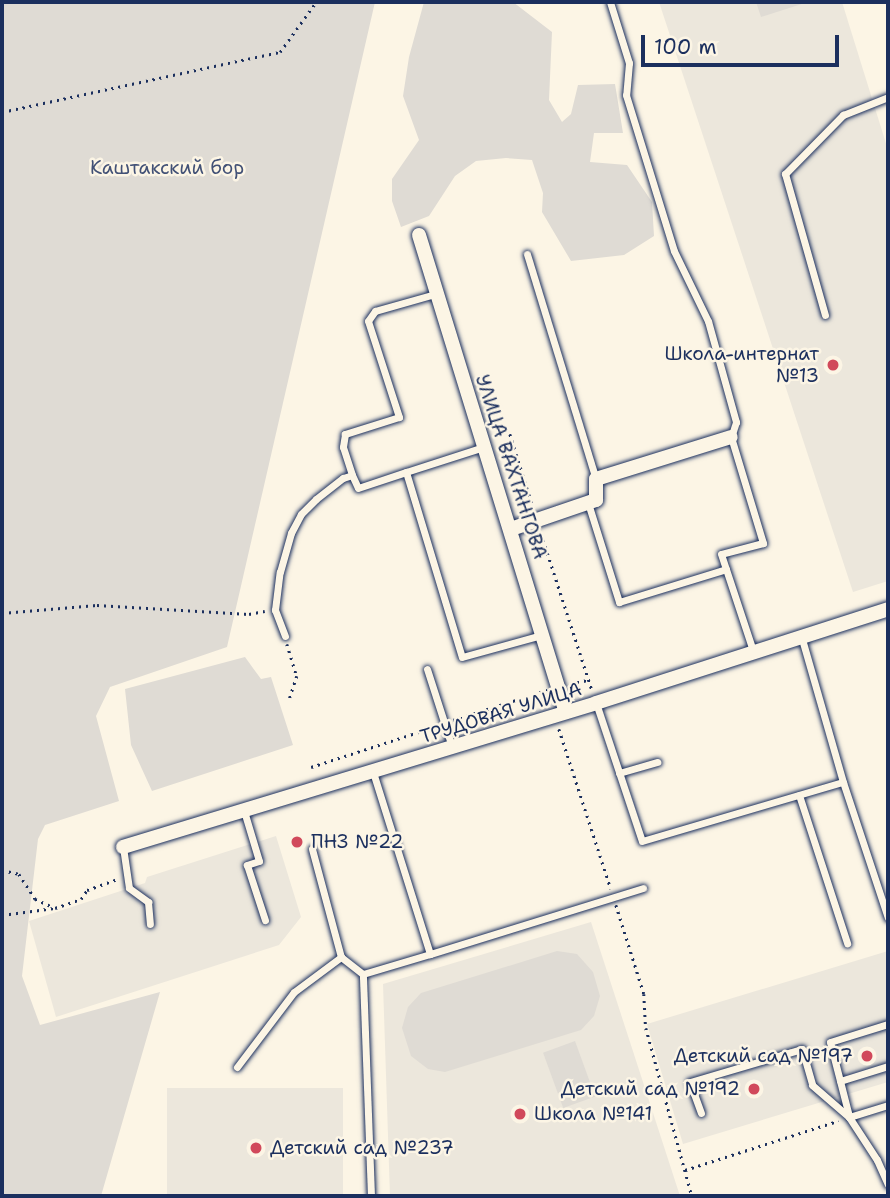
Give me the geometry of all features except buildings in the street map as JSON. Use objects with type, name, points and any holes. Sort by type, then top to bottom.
[{"type":"street","name":"УЛИЦА ВАХТАНГОВА","points":[[419,235],[435,294],[512,529],[543,635],[560,714]]},
{"type":"street","points":[[512,529],[596,500],[596,479],[731,437]]},
{"type":"street","name":"ТРУДОВАЯ УЛИЦА","points":[[122,847],[243,808],[373,772],[596,704],[800,635],[888,609]]},
{"type":"lane","points":[[610,2],[629,64],[626,95],[674,251],[708,321],[736,422],[731,437],[763,542],[721,554],[753,651]]},
{"type":"lane","points":[[825,315],[785,174],[843,115],[888,97]]},
{"type":"lane","points":[[527,254],[596,479]]},
{"type":"lane","points":[[435,294],[375,311],[368,321],[399,417],[345,434],[343,447],[358,488],[484,447]]},
{"type":"lane","points":[[406,472],[462,657],[543,635]]},
{"type":"lane","points":[[285,636],[275,610],[280,572],[291,533],[301,514],[343,478],[352,475]]},
{"type":"lane","points":[[588,503],[619,602],[726,569]]},
{"type":"lane","points":[[800,635],[843,782],[888,918]]},
{"type":"lane","points":[[427,670],[452,748]]},
{"type":"lane","points":[[596,704],[642,841],[843,782]]},
{"type":"lane","points":[[619,773],[657,762]]},
{"type":"lane","points":[[373,772],[430,954]]},
{"type":"lane","points":[[799,795],[847,943]]},
{"type":"lane","points":[[243,808],[259,861],[247,865],[265,919]]},
{"type":"lane","points":[[122,847],[129,888],[148,902],[150,924]]},
{"type":"lane","points":[[312,849],[341,957],[363,974]]},
{"type":"lane","points":[[363,974],[643,888]]},
{"type":"lane","points":[[237,1067],[294,992],[341,957]]},
{"type":"lane","points":[[363,974],[371,1196]]},
{"type":"lane","points":[[849,1117],[830,1042],[888,1024]]},
{"type":"lane","points":[[701,1114],[690,1082],[802,1049],[812,1086],[849,1117],[877,1160],[888,1185]]},
{"type":"lane","points":[[840,1081],[888,1066]]},
{"type":"lane","points":[[849,1117],[888,1105]]},
{"type":"path","points":[[2,112],[280,52],[316,2]]},
{"type":"path","points":[[510,434],[596,704]]},
{"type":"path","points":[[2,613],[97,604],[249,614],[275,610]]},
{"type":"path","points":[[285,636],[297,676],[289,701]]},
{"type":"path","points":[[560,714],[613,897],[645,994],[646,1028],[692,1196]]},
{"type":"path","points":[[2,870],[19,874],[35,900],[55,908]]},
{"type":"path","points":[[2,915],[55,908],[81,900],[87,890],[127,876]]},
{"type":"path","points":[[685,1170],[849,1117]]},
{"type":"shaded area","name":"Школа-интернат №13","points":[[659,2],[842,2],[888,150],[888,581],[853,592]]},
{"type":"shaded area","points":[[276,836],[301,917],[279,945],[56,1017],[29,921],[145,883],[147,877]]},
{"type":"shaded area","name":"Школа №141","points":[[591,922],[680,1196],[390,1196],[383,984]]},
{"type":"shaded area","points":[[888,951],[888,1082],[683,1144],[647,1024]]},
{"type":"shaded area","name":"Детский сад №237","points":[[167,1088],[343,1088],[343,1196],[167,1196]]},
{"type":"green space","name":"Каштакский бор","points":[[2,2],[375,2],[227,647],[110,687],[96,716],[119,801],[45,825],[38,839],[22,976],[40,1025],[160,992],[101,1196],[2,1196]]},
{"type":"green space","points":[[424,2],[513,2],[552,32],[549,100],[562,122],[571,114],[578,85],[615,84],[623,133],[594,133],[590,162],[627,165],[652,202],[654,236],[624,255],[571,261],[542,212],[543,193],[532,160],[506,158],[476,161],[455,176],[429,216],[401,227],[392,201],[392,179],[419,140],[403,96],[409,57]]},
{"type":"green space","points":[[756,2],[808,2],[761,17]]},
{"type":"green space","points":[[245,657],[261,679],[271,677],[293,745],[152,791],[131,745],[125,689]]},
{"type":"green space","points":[[557,951],[577,954],[593,972],[600,996],[594,1016],[581,1030],[445,1072],[428,1069],[411,1056],[402,1028],[408,1007],[421,993]]},
{"type":"green space","points":[[575,1041],[595,1096],[563,1108],[543,1053]]},
{"type":"place","name":"Школа-интернат №13","points":[[833,365]]},
{"type":"place","name":"ПНЗ №22","points":[[297,842]]},
{"type":"place","name":"Детский сад №197","points":[[867,1056]]},
{"type":"place","name":"Детский сад №192","points":[[754,1089]]},
{"type":"place","name":"Школа №141","points":[[520,1114]]},
{"type":"place","name":"Детский сад №237","points":[[256,1148]]}]
